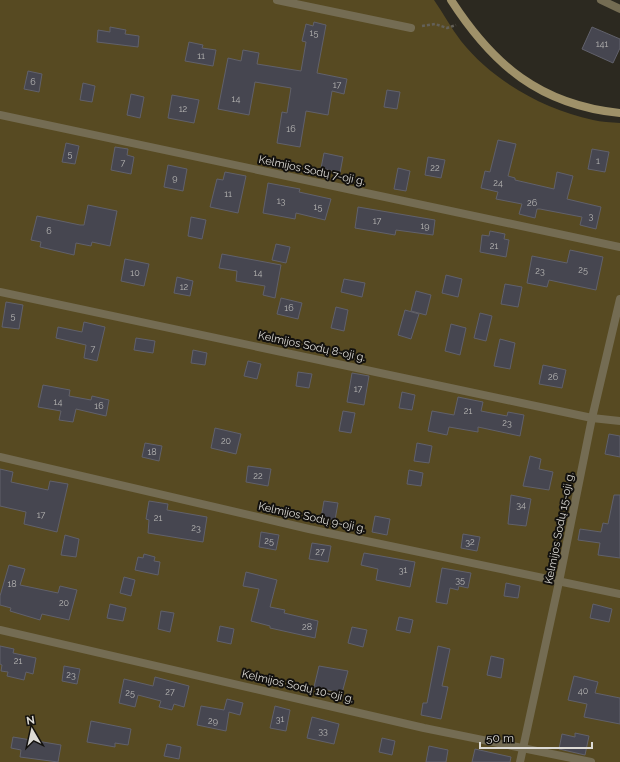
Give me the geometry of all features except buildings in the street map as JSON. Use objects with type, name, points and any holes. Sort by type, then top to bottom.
[{"type":"main road","points":[[451,0],[476,37],[494,56],[518,76],[536,87],[565,101],[620,113]]},
{"type":"street","points":[[277,0],[410,28]]},
{"type":"street","points":[[601,0],[620,9]]},
{"type":"street","name":"Kelmijos Sodų 7-oji g.","points":[[0,115],[620,247]]},
{"type":"street","name":"Kelmijos Sodų 8-oji g.","points":[[0,292],[592,418],[620,421]]},
{"type":"street","name":"Kelmijos Sodų 15-oji g.","points":[[520,762],[559,582],[592,418],[620,303]]},
{"type":"street","name":"Kelmijos Sodų 9-oji g.","points":[[0,457],[309,529],[620,594]]},
{"type":"street","name":"Kelmijos Sodų 10-oji g.","points":[[0,630],[424,728],[591,762]]},
{"type":"path","points":[[410,28],[435,24],[447,28],[466,22]]},
{"type":"shaded area","points":[[0,0],[434,0],[461,41],[488,69],[504,81],[538,101],[556,109],[593,120],[620,123],[620,762],[0,762]]}]
